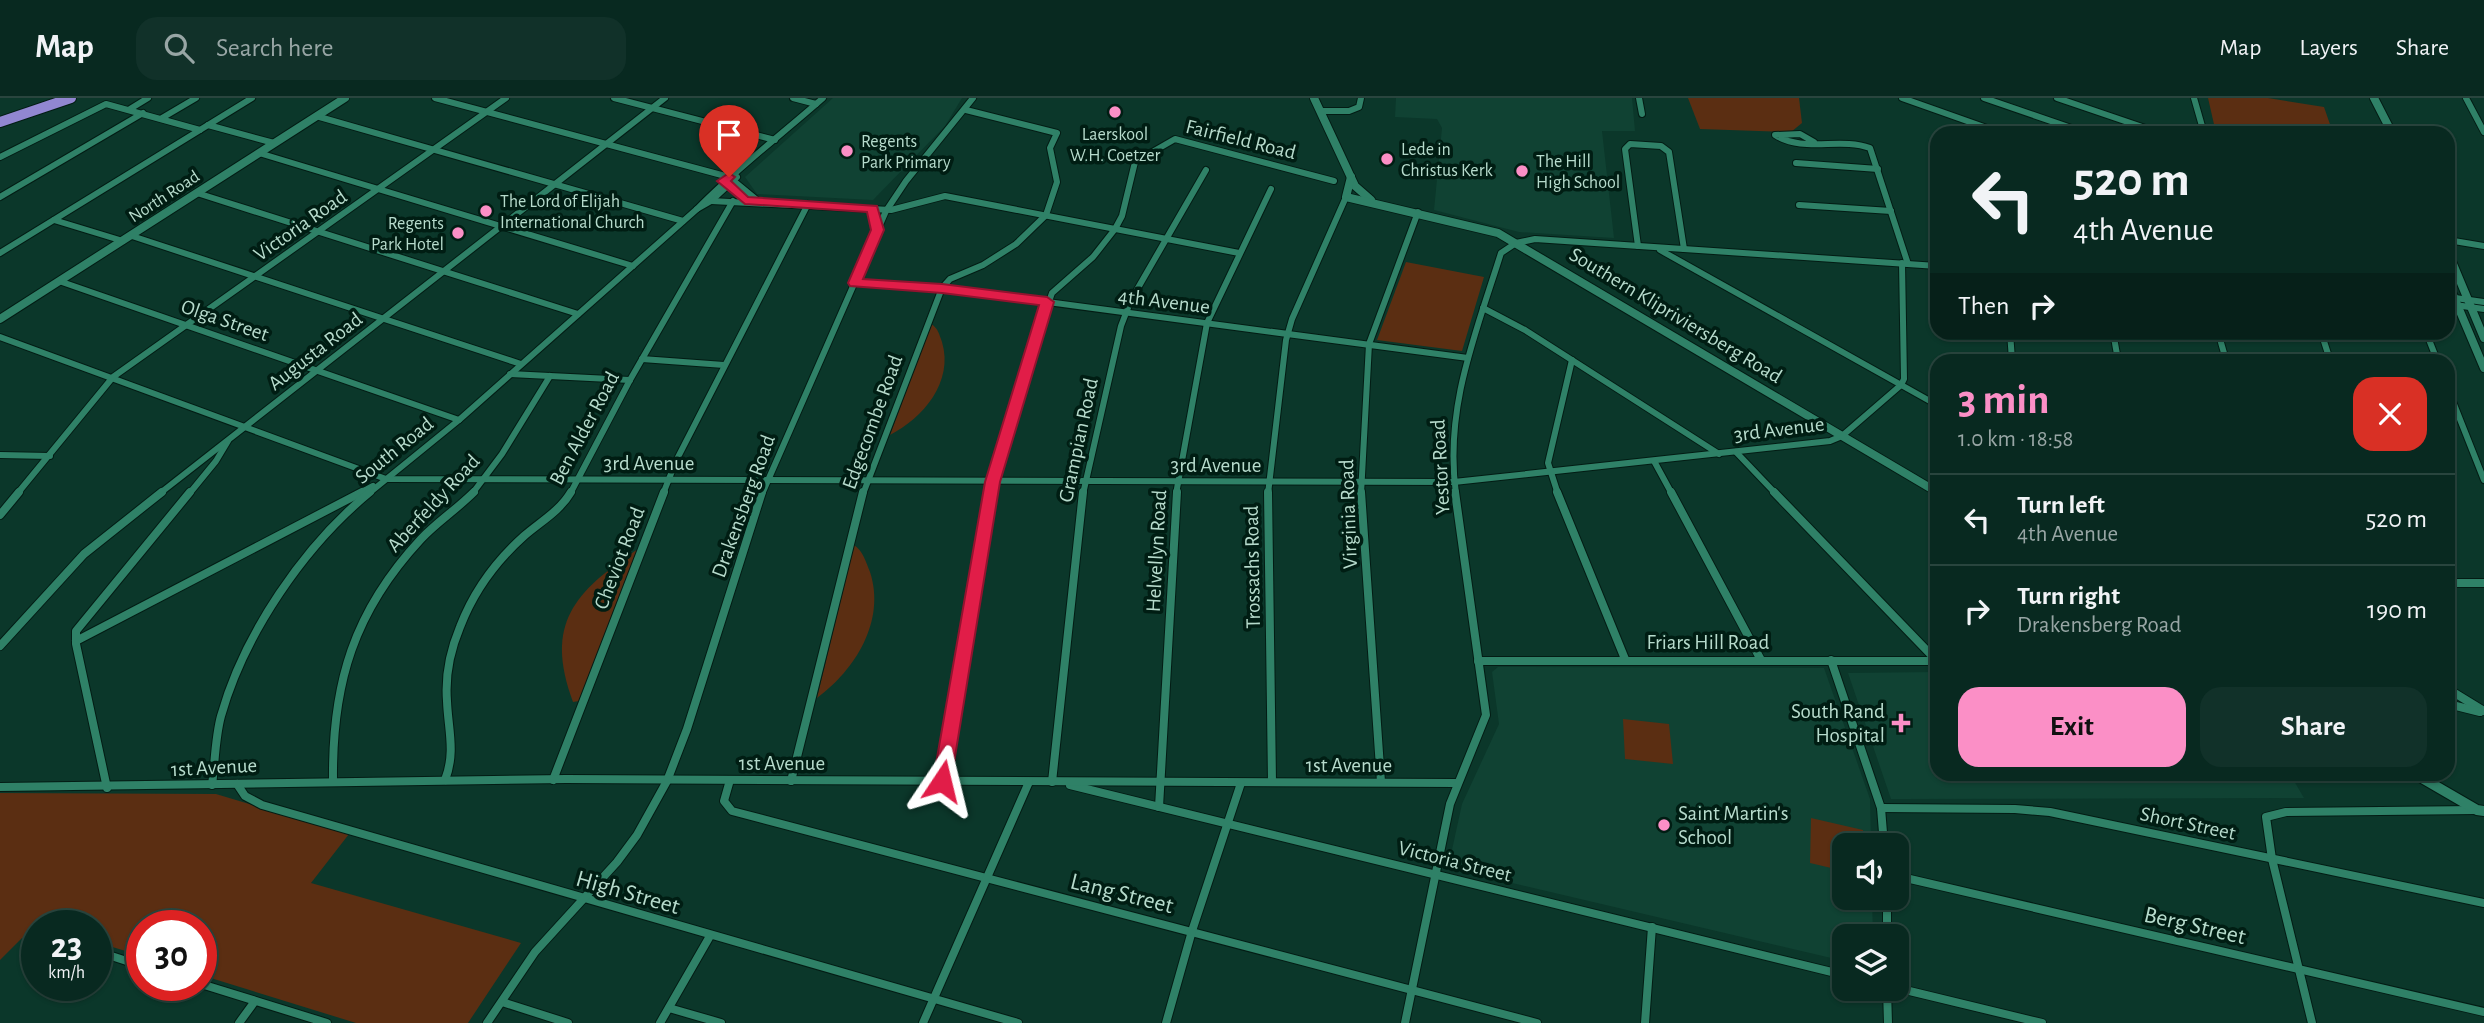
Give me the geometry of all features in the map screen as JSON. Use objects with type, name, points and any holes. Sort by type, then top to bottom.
[{"type":"highway","points":[[0,120],[56,98]]},
{"type":"highway","points":[[0,120],[71,98]]},
{"type":"street","points":[[130,109],[148,98]]},
{"type":"street","points":[[162,118],[196,98]]},
{"type":"street","points":[[0,253],[252,98]]},
{"type":"street","name":"North Road","points":[[0,319],[345,98]]},
{"type":"street","points":[[435,98],[725,181],[745,201]]},
{"type":"street","name":"Victoria Road","points":[[0,515],[113,377],[506,98]]},
{"type":"street","points":[[614,98],[775,140]]},
{"type":"street","name":"Augusta Road","points":[[0,646],[84,554],[665,98]]},
{"type":"street","points":[[793,98],[816,104]]},
{"type":"street","name":"South Road","points":[[212,785],[220,718],[250,642],[275,599],[303,560],[377,485],[458,420],[697,209],[725,181],[732,178],[823,98]]},
{"type":"street","name":"Drakensberg Road","points":[[488,1023],[535,951],[618,862],[637,835],[667,781],[687,729],[766,480],[878,230],[903,183],[951,131],[973,98]]},
{"type":"street","name":"Southern Klipriviersberg Road","points":[[1314,98],[1350,177],[1361,194],[1382,204]]},
{"type":"street","points":[[1320,111],[1351,111],[1359,107],[1361,98]]},
{"type":"street","points":[[1639,98],[1642,114]]},
{"type":"street","points":[[1902,98],[1981,126]]},
{"type":"street","points":[[1984,98],[2066,126]]},
{"type":"street","points":[[2057,98],[2139,126]]},
{"type":"street","points":[[2194,98],[2202,126]]},
{"type":"street","points":[[2374,98],[2389,126]]},
{"type":"street","points":[[2380,98],[2390,126]]},
{"type":"street","points":[[2466,98],[2484,132]]},
{"type":"street","points":[[0,157],[106,104],[200,130]]},
{"type":"street","points":[[942,288],[950,279],[983,265],[1016,244],[1046,215],[1057,182],[1050,148],[1057,132],[966,110]]},
{"type":"street","points":[[0,197],[143,113]]},
{"type":"street","points":[[316,116],[683,221]]},
{"type":"street","points":[[208,125],[274,143]]},
{"type":"street","points":[[1814,142],[1800,134],[1775,135],[1785,141],[1866,145],[1872,151],[1905,264],[1904,379],[1901,385]]},
{"type":"street","name":"Fairfield Road","points":[[942,781],[993,482],[1047,302],[1056,288],[1093,257],[1115,229],[1122,216],[1135,162],[1173,139],[1334,181]]},
{"type":"street","points":[[1638,246],[1625,149],[1630,145],[1661,146],[1669,152],[1684,249]]},
{"type":"street","points":[[259,153],[633,266]]},
{"type":"street","points":[[1796,163],[1878,169]]},
{"type":"street","name":"Grampian Road","points":[[1054,782],[1084,482],[1124,313],[1206,170]]},
{"type":"street","points":[[1346,197],[1350,177]]},
{"type":"street","points":[[725,181],[732,178],[757,200]]},
{"type":"street","name":"South Road","points":[[697,209],[711,201],[725,181]]},
{"type":"street","name":"Helvellyn Road","points":[[1159,807],[1177,482],[1207,323],[1271,190]]},
{"type":"street","points":[[197,193],[578,314]]},
{"type":"street","points":[[711,201],[757,200],[890,208],[937,196],[1239,253]]},
{"type":"street","name":"Southern Klipriviersberg Road","points":[[1346,197],[1493,230],[1930,488]]},
{"type":"street","name":"Trossachs Road","points":[[1272,782],[1268,483],[1287,334],[1346,197]]},
{"type":"street","name":"Ben Alder Road","points":[[445,780],[454,754],[447,707],[447,675],[454,643],[466,613],[475,595],[505,556],[563,504],[630,380],[733,201]]},
{"type":"street","name":"Cheviot Road","points":[[552,780],[668,481],[724,365],[808,204]]},
{"type":"street","points":[[1799,205],[1891,211]]},
{"type":"street","points":[[869,208],[878,230]]},
{"type":"street","name":"Virginia Road","points":[[1381,782],[1360,483],[1369,344],[1418,212]]},
{"type":"street","points":[[54,220],[123,241]]},
{"type":"street","points":[[132,236],[521,364]]},
{"type":"street","points":[[1516,243],[1535,239],[1930,266]]},
{"type":"street","points":[[2455,241],[2484,246]]},
{"type":"street","name":"Yestor Road","points":[[1405,1023],[1450,804],[1486,715],[1454,482],[1454,414],[1468,358],[1501,253],[1516,243]]},
{"type":"street","points":[[1656,248],[1930,401]]},
{"type":"street","points":[[2455,268],[2484,338]]},
{"type":"street","name":"Olga Street","points":[[59,281],[458,420]]},
{"type":"street","name":"4th Avenue","points":[[855,283],[942,288],[1468,358]]},
{"type":"street","name":"Edgecombe Road","points":[[791,781],[866,481],[942,288]]},
{"type":"street","points":[[2455,301],[2484,302]]},
{"type":"street","points":[[2470,303],[2484,309]]},
{"type":"street","points":[[1483,308],[1492,310],[1718,454]]},
{"type":"street","points":[[2455,309],[2484,368]]},
{"type":"street","name":"3rd Avenue","points":[[0,337],[386,479],[1454,482],[1825,442],[1842,436],[1901,385]]},
{"type":"street","points":[[642,359],[724,365]]},
{"type":"street","points":[[1572,360],[1548,463],[1549,472],[1625,659]]},
{"type":"street","points":[[510,374],[630,380]]},
{"type":"street","name":"Aberfeldy Road","points":[[334,780],[333,715],[348,651],[360,624],[401,562],[484,481],[551,376]]},
{"type":"street","points":[[2455,406],[2484,480]]},
{"type":"street","points":[[107,788],[76,631],[216,461],[228,440]]},
{"type":"street","points":[[1737,452],[1930,654]]},
{"type":"street","points":[[0,456],[50,456]]},
{"type":"street","points":[[1654,461],[1761,660]]},
{"type":"street","points":[[76,640],[339,502],[377,485]]},
{"type":"street","points":[[2455,583],[2484,583]]},
{"type":"street","points":[[1831,660],[1881,808],[1883,833]]},
{"type":"street","name":"Friars Hill Road","points":[[1478,661],[1930,661]]},
{"type":"street","points":[[2455,693],[2484,712]]},
{"type":"street","points":[[2455,706],[2484,712]]},
{"type":"street","name":"1st Avenue","points":[[0,787],[107,788],[334,780],[1457,783]]},
{"type":"street","name":"Lang Street","points":[[730,780],[723,801],[725,807],[732,811],[1537,1023]]},
{"type":"street","points":[[2427,781],[2480,811]]},
{"type":"street","points":[[923,1023],[1029,782]]},
{"type":"street","name":"Victoria Street","points":[[1054,782],[1832,972]]},
{"type":"street","points":[[1166,1023],[1192,932],[1241,783]]},
{"type":"street","name":"High Street","points":[[237,784],[245,796],[262,805],[440,855],[582,900],[1018,1023]]},
{"type":"street","name":"Short Street","points":[[1881,808],[2015,809],[2050,812],[2484,903]]},
{"type":"street","points":[[2312,1023],[2272,859],[2266,817],[2276,813],[2480,811]]},
{"type":"street","name":"Berg Street","points":[[1909,879],[2484,1012]]},
{"type":"street","points":[[1645,1023],[1652,927]]},
{"type":"street","points":[[660,1023],[710,936]]},
{"type":"street","points":[[217,989],[327,1023]]},
{"type":"street","points":[[1909,991],[2042,1023]]},
{"type":"street","points":[[239,1023],[255,1001]]},
{"type":"street","points":[[1887,1001],[1888,1023]]},
{"type":"street","points":[[502,1002],[568,1023]]},
{"type":"street","points":[[669,1008],[721,1023]]},
{"type":"shaded area","name":"Regents Park Primary","points":[[833,98],[962,98],[945,126],[873,200],[757,194],[745,177]]},
{"type":"shaded area","name":"The Hill High School","points":[[1396,98],[1632,98],[1635,131],[1602,131],[1614,238],[1519,232],[1434,210],[1442,128],[1437,119],[1395,117]]},
{"type":"shaded area","points":[[1688,98],[1799,98],[1802,123],[1791,132],[1700,129]]},
{"type":"shaded area","points":[[2208,98],[2268,98],[2324,107],[2331,126],[2214,126]]},
{"type":"shaded area","points":[[1406,262],[1484,277],[1462,351],[1377,340]]},
{"type":"shaded area","points":[[931,324],[939,334],[945,357],[940,385],[914,419],[890,435]]},
{"type":"shaded area","points":[[854,545],[866,561],[874,590],[870,626],[855,659],[831,687],[817,698]]},
{"type":"shaded area","points":[[638,549],[579,701],[573,702],[565,675],[562,651],[564,631],[571,612],[597,580]]},
{"type":"shaded area","name":"Saint Martin's School","points":[[1498,667],[1824,668],[1870,799],[1871,833],[1832,833],[1832,910],[1872,910],[1873,924],[1832,924],[1832,958],[1448,868],[1462,804],[1499,724],[1492,672]]},
{"type":"shaded area","name":"South Rand Hospital","points":[[1930,672],[1930,781],[2294,781],[2304,798],[1891,799],[1848,673]]},
{"type":"shaded area","points":[[1623,719],[1669,724],[1673,764],[1625,759]]},
{"type":"shaded area","points":[[0,793],[216,794],[349,834],[311,883],[521,943],[468,1023],[356,1023],[217,980],[217,910],[126,910],[126,951],[112,947],[112,910],[21,910],[21,939],[0,960]]},
{"type":"shaded area","points":[[1811,818],[1863,830],[1863,833],[1832,833],[1832,868],[1810,863]]},
{"type":"place","name":"Laerskool W.H. Coetzer","points":[[1115,112]]},
{"type":"place","name":"Regents Park Primary","points":[[847,151]]},
{"type":"place","name":"Lede in Christus Kerk","points":[[1387,159]]},
{"type":"place","name":"The Hill High School","points":[[1522,171]]},
{"type":"place","name":"The Lord of Elijah International Church","points":[[486,211]]},
{"type":"place","name":"Regents Park Hotel","points":[[458,233]]},
{"type":"place","name":"South Rand Hospital","points":[[1901,723]]},
{"type":"place","name":"Saint Martin's School","points":[[1664,825]]},
{"type":"route","points":[[729,177],[723,181],[745,201],[873,208],[878,230],[855,283],[942,288],[1047,302],[993,482],[942,781]]}]
